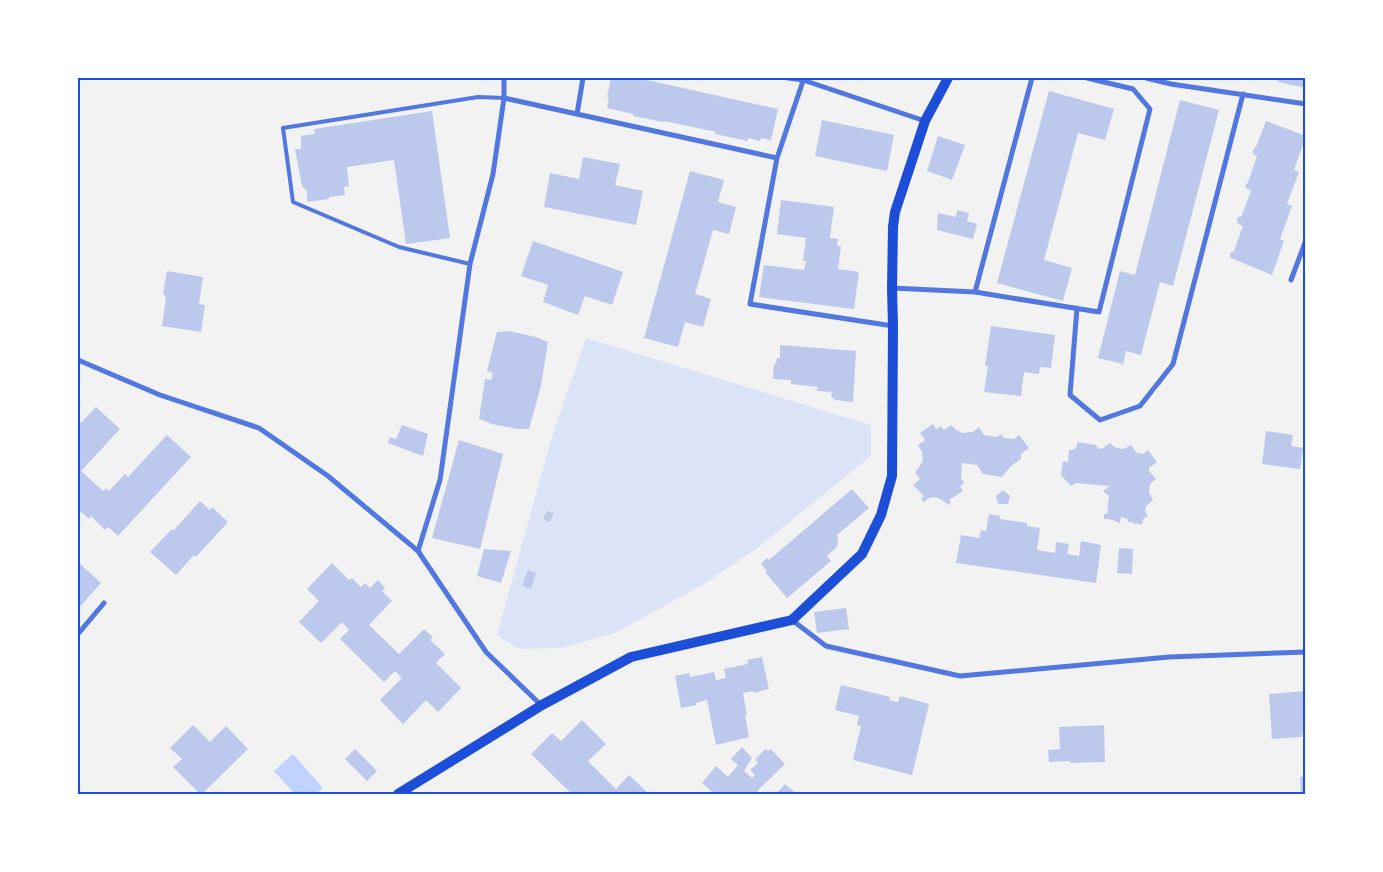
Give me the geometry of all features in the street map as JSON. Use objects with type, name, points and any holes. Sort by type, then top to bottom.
[{"type":"main road","points":[[398,794],[542,705],[631,656],[792,620],[862,554],[881,515],[892,476],[893,227],[925,121],[948,78]]},
{"type":"street","points":[[418,551],[440,480],[470,264],[493,174],[504,98],[504,78]]},
{"type":"street","points":[[577,114],[583,78]]},
{"type":"street","points":[[788,78],[804,79],[925,121]]},
{"type":"street","points":[[975,292],[1032,78]]},
{"type":"street","points":[[892,288],[975,292],[1099,312],[1150,109],[1133,89],[1087,78]]},
{"type":"street","points":[[1146,78],[1171,84],[1306,104]]},
{"type":"street","points":[[804,79],[777,158],[750,304],[893,326]]},
{"type":"street","points":[[1076,308],[1070,395],[1100,420],[1140,406],[1173,364],[1243,94]]},
{"type":"street","points":[[504,98],[777,158]]},
{"type":"street","points":[[1291,280],[1306,240]]},
{"type":"street","points":[[78,360],[160,395],[259,428],[328,476],[418,551],[486,652],[542,705]]},
{"type":"street","points":[[78,634],[104,603]]},
{"type":"street","points":[[792,620],[826,646],[960,676],[1169,657],[1306,652]]},
{"type":"lane","points":[[470,264],[399,247],[293,202],[283,128],[478,97],[504,98]]},
{"type":"shaded area","points":[[586,338],[871,425],[871,456],[755,550],[701,586],[615,633],[561,648],[518,649],[497,635],[550,443]]},
{"type":"water","points":[[293,754],[323,788],[315,794],[295,794],[274,771]]},
{"type":"building","points":[[611,78],[638,78],[778,109],[771,140],[761,138],[760,141],[748,138],[748,141],[715,134],[716,132],[633,116],[633,114],[607,108]]},
{"type":"building","points":[[1279,78],[1306,78],[1306,88],[1278,82]]},
{"type":"building","points":[[1049,91],[1114,109],[1105,140],[1078,133],[1044,260],[1072,268],[1063,301],[997,283]]},
{"type":"building","points":[[1180,100],[1219,110],[1173,286],[1160,282],[1141,355],[1126,351],[1123,364],[1098,358],[1120,271],[1135,275]]},
{"type":"building","points":[[432,111],[450,238],[406,244],[394,160],[347,167],[349,186],[344,187],[345,195],[307,202],[307,191],[302,186],[295,149],[301,149],[301,136],[315,134],[314,129]]},
{"type":"building","points":[[822,120],[894,135],[887,171],[815,156]]},
{"type":"building","points":[[1266,121],[1306,136],[1294,170],[1299,172],[1287,204],[1292,206],[1280,239],[1284,241],[1272,275],[1230,257],[1230,253],[1234,251],[1243,226],[1238,224],[1237,220],[1238,217],[1241,217],[1251,191],[1245,186],[1257,156],[1253,154],[1253,151]]},
{"type":"building","points":[[938,136],[965,145],[952,180],[927,171]]},
{"type":"building","points":[[583,157],[620,164],[615,185],[643,191],[636,225],[544,207],[550,173],[579,179]]},
{"type":"building","points":[[690,171],[724,180],[718,202],[736,207],[729,234],[713,230],[695,294],[711,299],[703,327],[685,322],[678,347],[644,338]]},
{"type":"building","points":[[781,200],[834,207],[830,238],[838,239],[837,246],[841,246],[838,269],[859,272],[854,309],[759,297],[764,265],[804,270],[806,261],[803,261],[806,238],[777,234]]},
{"type":"building","points":[[957,210],[969,213],[967,221],[977,224],[973,239],[937,230],[938,213],[956,217]]},
{"type":"building","points":[[533,241],[623,272],[612,305],[585,296],[578,315],[543,302],[548,285],[521,276]]},
{"type":"building","points":[[167,271],[203,277],[199,304],[205,305],[201,332],[162,326],[166,297],[163,293]]},
{"type":"building","points":[[991,326],[1055,335],[1051,368],[1040,367],[1039,374],[1024,372],[1021,396],[984,392],[988,366],[985,366]]},
{"type":"building","points":[[509,331],[536,337],[548,342],[541,386],[529,429],[492,424],[479,419],[485,379],[491,380],[493,373],[487,371],[497,332]]},
{"type":"building","points":[[780,345],[856,351],[853,402],[835,400],[831,396],[832,392],[817,391],[818,387],[791,384],[791,380],[773,379],[774,363],[776,364],[777,358],[780,358]]},
{"type":"building","points":[[96,407],[120,429],[81,471],[103,491],[106,488],[109,491],[125,474],[128,477],[167,435],[191,457],[118,536],[108,527],[105,530],[91,516],[89,519],[78,509],[78,426]]},
{"type":"building","points":[[933,424],[936,429],[941,426],[944,430],[951,425],[963,433],[973,432],[979,427],[984,435],[997,437],[1001,434],[1004,438],[1014,439],[1019,435],[1029,448],[1021,454],[1021,459],[1011,466],[1002,477],[983,474],[977,465],[962,463],[961,478],[964,483],[960,486],[963,491],[949,500],[951,502],[949,505],[935,497],[929,498],[924,502],[921,499],[924,496],[913,485],[920,479],[915,472],[923,460],[922,452],[918,445],[925,440],[920,433]]},
{"type":"building","points":[[402,425],[428,434],[423,456],[388,443],[390,437],[396,439]]},
{"type":"building","points":[[1266,431],[1293,435],[1291,446],[1303,448],[1300,469],[1262,464]]},
{"type":"building","points":[[459,440],[503,454],[480,549],[432,538]]},
{"type":"building","points":[[1078,442],[1096,445],[1102,449],[1110,443],[1114,447],[1121,449],[1131,445],[1137,453],[1143,454],[1148,450],[1157,462],[1149,468],[1149,471],[1156,479],[1150,484],[1149,492],[1153,500],[1146,506],[1145,511],[1148,516],[1143,519],[1142,525],[1135,523],[1135,525],[1132,522],[1128,522],[1128,519],[1121,517],[1120,523],[1104,519],[1104,514],[1107,514],[1109,496],[1103,491],[1110,486],[1076,483],[1071,486],[1061,475],[1063,461],[1068,462],[1069,450],[1076,448]]},
{"type":"building","points":[[852,489],[869,508],[837,535],[837,547],[827,556],[831,561],[787,598],[765,572],[767,571],[761,564],[767,558],[769,560]]},
{"type":"building","points":[[1003,490],[1010,496],[1008,504],[998,504],[996,496]]},
{"type":"building","points":[[200,501],[210,510],[212,507],[228,522],[196,557],[194,555],[176,575],[150,552],[172,529],[174,530]]},
{"type":"building","points":[[547,511],[554,513],[550,522],[543,519]]},
{"type":"building","points":[[989,514],[1000,516],[1000,519],[1027,523],[1027,526],[1040,528],[1037,550],[1055,553],[1056,542],[1069,544],[1067,554],[1079,556],[1081,541],[1101,545],[1096,583],[956,563],[961,535],[979,538],[981,530],[986,531]]},
{"type":"building","points":[[1119,548],[1133,549],[1132,574],[1117,573]]},
{"type":"building","points":[[484,549],[511,551],[501,583],[477,576]]},
{"type":"building","points":[[332,563],[349,580],[352,578],[361,587],[365,583],[370,588],[378,580],[385,588],[382,591],[392,601],[369,625],[399,654],[424,629],[433,637],[430,640],[445,654],[436,663],[461,688],[438,712],[426,700],[403,724],[380,700],[402,678],[395,671],[384,682],[340,639],[349,630],[342,622],[321,643],[299,622],[319,601],[307,589]]},
{"type":"building","points":[[78,564],[101,583],[78,609]]},
{"type":"building","points":[[528,570],[536,573],[531,589],[522,586]]},
{"type":"building","points":[[846,608],[849,629],[817,633],[814,612]]},
{"type":"building","points":[[762,657],[769,689],[754,693],[753,691],[743,693],[749,737],[716,745],[707,700],[696,703],[696,705],[681,708],[675,676],[689,673],[690,677],[714,672],[716,680],[726,678],[724,669],[748,664],[747,660]]},
{"type":"building","points":[[841,685],[890,697],[889,700],[898,702],[900,696],[929,704],[912,775],[853,760],[861,726],[857,725],[859,716],[835,710]]},
{"type":"building","points":[[1306,691],[1306,732],[1302,732],[1302,737],[1272,739],[1269,694]]},
{"type":"building","points":[[582,720],[606,744],[588,761],[616,789],[629,775],[649,794],[572,794],[531,754],[552,733],[561,741]]},
{"type":"building","points":[[193,725],[210,742],[226,726],[248,749],[202,794],[173,767],[182,759],[170,748]]},
{"type":"building","points":[[1104,725],[1105,762],[1049,762],[1048,750],[1060,749],[1059,727]]},
{"type":"building","points":[[742,747],[752,758],[744,771],[752,778],[755,775],[751,769],[758,763],[755,760],[765,749],[768,751],[771,749],[785,764],[757,791],[761,794],[715,794],[702,783],[716,766],[728,777],[738,765],[731,759]]},
{"type":"building","points":[[355,749],[377,771],[367,781],[345,759]]},
{"type":"building","points":[[1306,776],[1306,794],[1301,794],[1300,777]]},
{"type":"building","points":[[785,784],[797,794],[776,794]]}]
